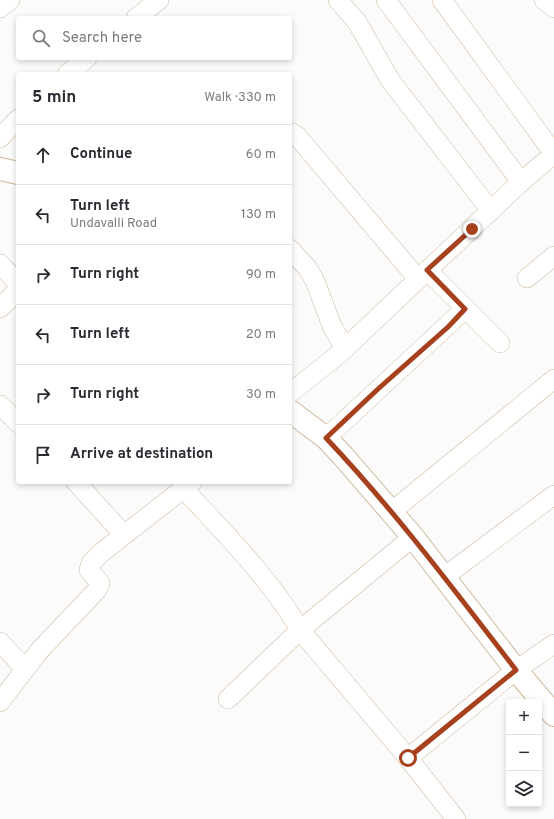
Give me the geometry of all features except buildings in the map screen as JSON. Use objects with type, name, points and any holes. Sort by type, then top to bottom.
[{"type":"main road","points":[[0,169],[16,173]]},
{"type":"main road","points":[[292,412],[326,438],[391,512],[554,716]]},
{"type":"street","points":[[0,8],[10,0]]},
{"type":"street","points":[[139,16],[159,0]]},
{"type":"street","points":[[338,0],[357,22],[390,80],[491,211]]},
{"type":"street","points":[[386,0],[521,182]]},
{"type":"street","points":[[292,390],[344,349],[521,182],[554,154],[442,0]]},
{"type":"street","points":[[544,0],[554,8]]},
{"type":"street","points":[[70,72],[84,60]]},
{"type":"street","points":[[0,138],[16,121]]},
{"type":"street","points":[[292,133],[297,136],[422,274],[465,309],[500,343]]},
{"type":"street","points":[[292,251],[308,269],[315,280],[332,326],[344,349]]},
{"type":"street","points":[[527,278],[554,256]]},
{"type":"street","points":[[0,264],[16,277]]},
{"type":"street","points":[[0,308],[16,293]]},
{"type":"street","points":[[326,438],[378,389],[448,327],[465,309]]},
{"type":"street","points":[[391,512],[554,379]]},
{"type":"street","points":[[0,405],[16,421]]},
{"type":"street","points":[[78,484],[124,535]]},
{"type":"street","points":[[0,702],[40,650],[98,590],[100,583],[89,570],[90,566],[100,553],[188,486],[259,572],[290,612],[300,630],[408,758],[456,819]]},
{"type":"street","points":[[444,577],[554,495]]},
{"type":"street","points":[[228,699],[300,630],[413,538]]},
{"type":"street","points":[[0,642],[25,669]]},
{"type":"street","points":[[408,758],[516,670],[554,644]]},
{"type":"route","points":[[408,758],[516,670],[413,538],[326,438],[378,389],[448,327],[465,309],[427,270],[472,229]]}]
